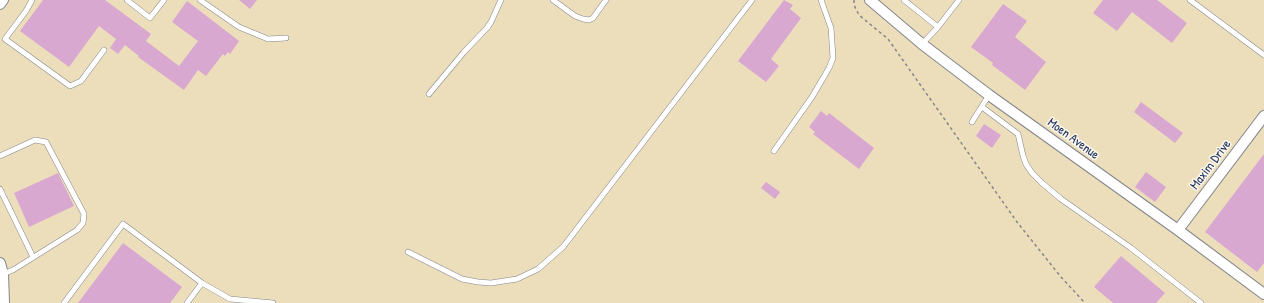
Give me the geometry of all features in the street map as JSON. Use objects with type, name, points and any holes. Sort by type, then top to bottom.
[{"type":"street","points":[[0,4],[3,0]]},
{"type":"street","name":"Moen Avenue","points":[[870,0],[922,44],[989,95],[1178,230],[1264,294]]},
{"type":"street","name":"Maxim Drive","points":[[1178,230],[1264,116]]},
{"type":"street","points":[[0,263],[4,303]]},
{"type":"lane","points":[[32,0],[26,11],[5,39],[70,86],[81,81],[104,50]]},
{"type":"lane","points":[[127,0],[150,18],[164,0]]},
{"type":"lane","points":[[200,0],[239,27],[268,39],[286,38]]},
{"type":"lane","points":[[429,94],[464,52],[487,28],[501,0]]},
{"type":"lane","points":[[553,0],[575,16],[589,20],[606,0]]},
{"type":"lane","points":[[408,252],[462,279],[478,282],[491,283],[517,279],[538,269],[563,247],[752,0]]},
{"type":"lane","points":[[774,151],[812,97],[829,68],[833,58],[831,28],[821,0]]},
{"type":"lane","points":[[904,0],[938,27]]},
{"type":"lane","points":[[922,44],[938,27],[959,0]]},
{"type":"lane","points":[[1190,0],[1264,55]]},
{"type":"lane","points":[[972,122],[989,95]]},
{"type":"lane","points":[[982,107],[1018,134],[1026,164],[1032,173],[1046,186],[1061,199],[1137,253],[1201,303]]},
{"type":"lane","points":[[0,156],[35,140],[46,142],[84,214],[83,223],[77,230],[13,270],[2,274]]},
{"type":"lane","points":[[0,189],[33,257]]},
{"type":"lane","points":[[64,303],[123,224],[202,283],[230,299],[273,303]]},
{"type":"lane","points":[[187,303],[202,283]]},
{"type":"path","points":[[854,0],[854,6],[859,15],[888,39],[1017,222],[1061,277],[1085,303]]},
{"type":"building","points":[[43,0],[105,0],[151,34],[146,41],[179,66],[198,41],[172,22],[187,1],[239,41],[230,54],[228,52],[225,56],[223,54],[206,76],[198,70],[184,90],[138,57],[139,56],[125,45],[118,54],[110,48],[116,39],[99,26],[69,67],[20,31]]},
{"type":"building","points":[[239,0],[257,0],[250,9]]},
{"type":"building","points":[[784,0],[793,5],[790,9],[801,18],[771,59],[779,66],[766,82],[738,61]]},
{"type":"building","points":[[1103,0],[1157,0],[1187,23],[1172,43],[1132,12],[1117,31],[1093,13]]},
{"type":"building","points":[[1003,4],[1027,21],[1015,37],[1046,62],[1025,90],[971,47]]},
{"type":"building","points":[[1141,102],[1183,133],[1175,143],[1134,112]]},
{"type":"building","points":[[821,111],[827,116],[829,113],[874,148],[859,169],[813,134],[815,132],[809,127]]},
{"type":"building","points":[[984,124],[1001,135],[992,148],[976,136]]},
{"type":"building","points":[[1264,154],[1264,263],[1257,272],[1205,232]]},
{"type":"building","points":[[1146,172],[1166,187],[1155,202],[1135,187]]},
{"type":"building","points":[[58,173],[74,206],[29,227],[14,193]]},
{"type":"building","points":[[766,182],[780,192],[775,199],[761,188]]},
{"type":"building","points":[[123,243],[182,287],[170,303],[78,303]]},
{"type":"building","points":[[1121,256],[1165,293],[1156,303],[1113,303],[1094,287]]}]
